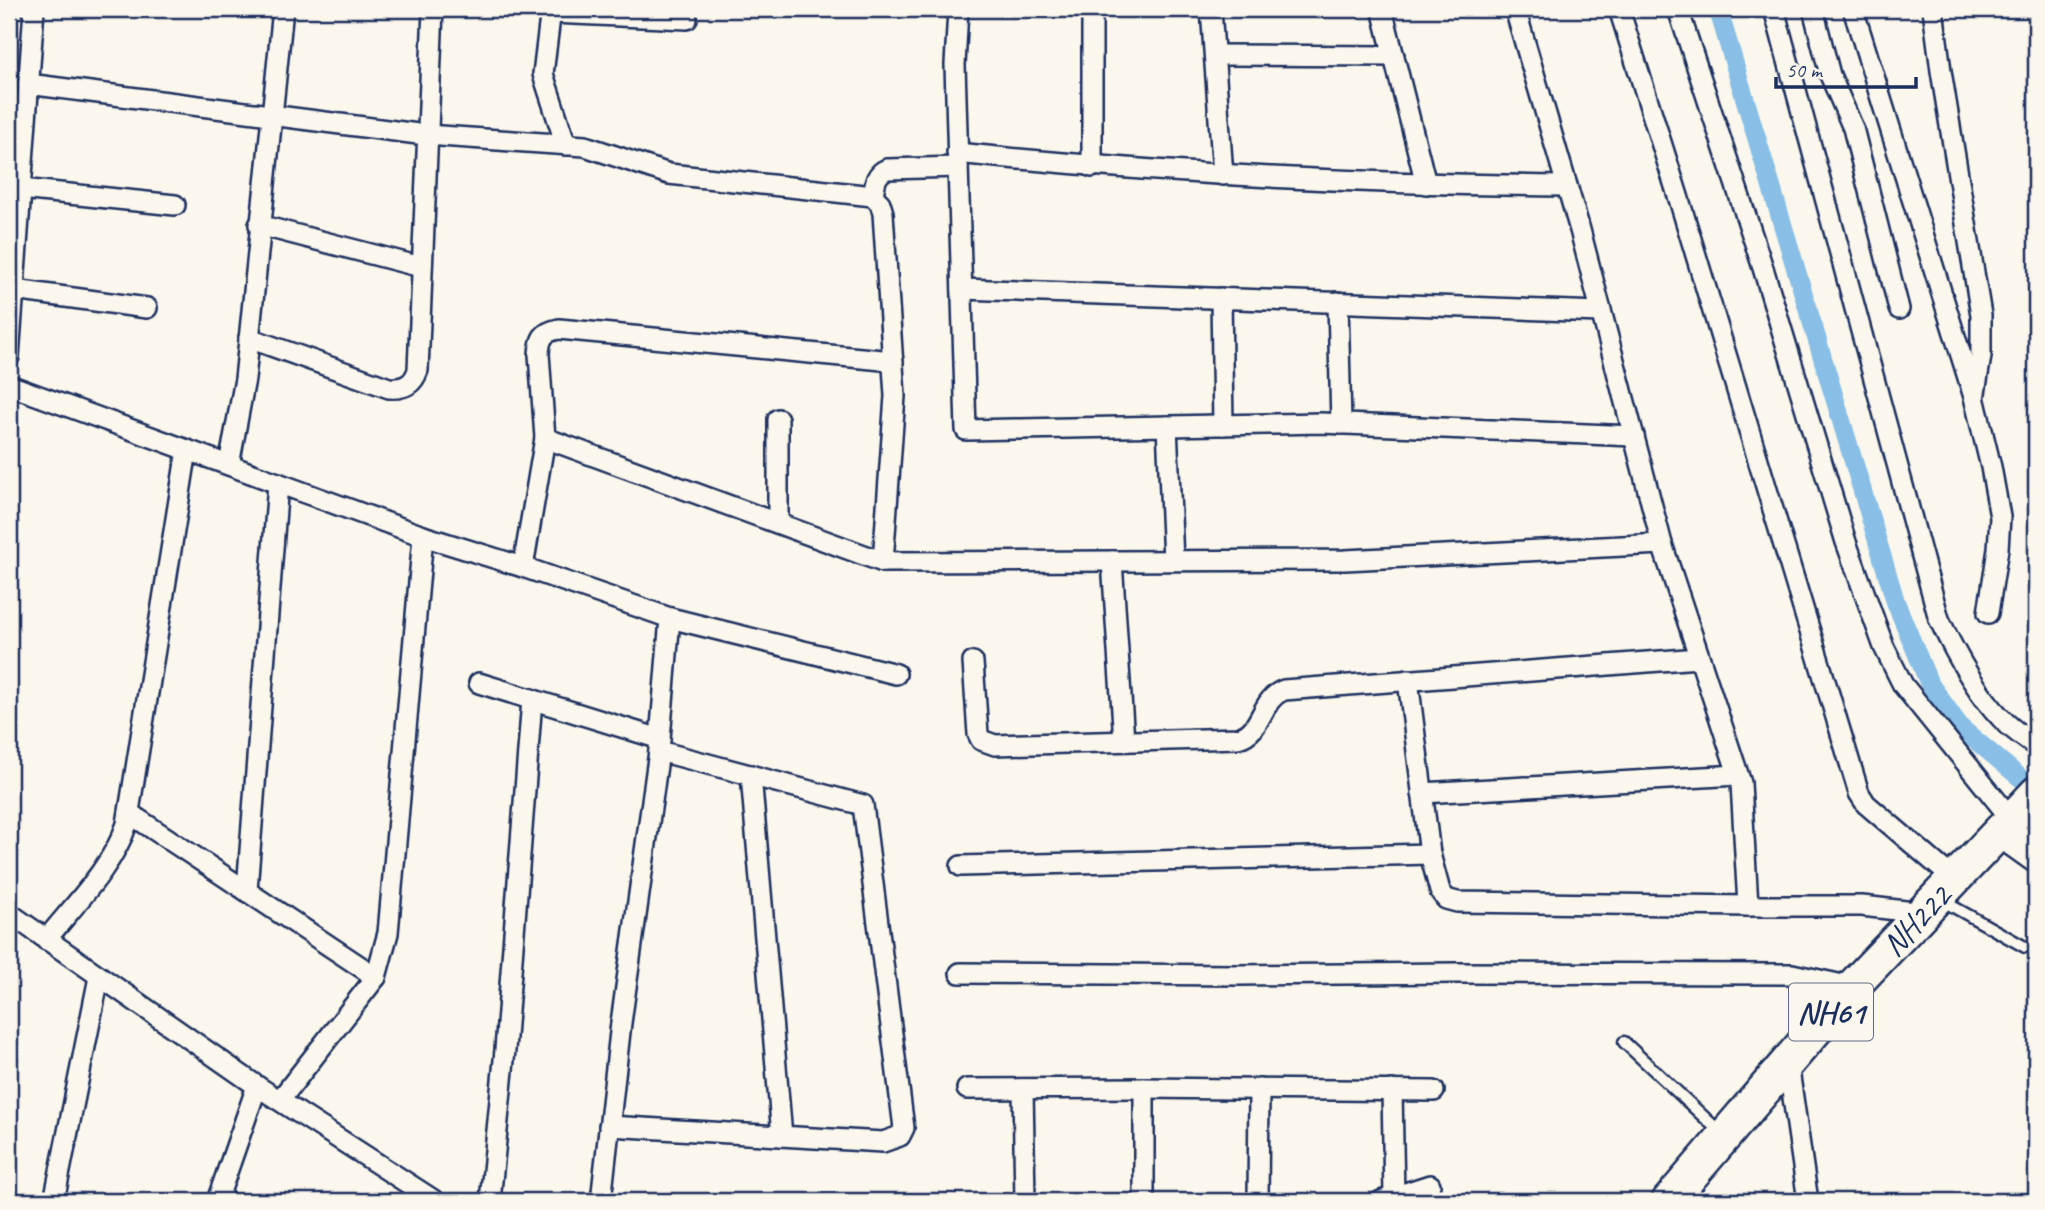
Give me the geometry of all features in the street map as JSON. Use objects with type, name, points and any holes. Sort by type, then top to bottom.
[{"type":"highway","name":"NH222","points":[[1669,1201],[1852,987],[2018,813]]},
{"type":"highway","points":[[2018,813],[2036,855]]},
{"type":"street","points":[[9,357],[34,9]]},
{"type":"street","points":[[229,465],[245,379],[283,9]]},
{"type":"street","points":[[248,338],[388,388],[408,385],[415,379],[418,370],[433,9]]},
{"type":"street","points":[[958,9],[955,65],[966,430],[1341,424],[1634,436]]},
{"type":"street","points":[[1092,9],[1092,167]]},
{"type":"street","points":[[1211,9],[1223,175]]},
{"type":"street","points":[[1382,9],[1426,184]]},
{"type":"street","points":[[1515,9],[1567,186],[1662,544],[1741,783],[1748,906]]},
{"type":"street","points":[[1619,9],[1859,793],[1938,897]]},
{"type":"street","points":[[1678,9],[1763,268],[1846,542],[1884,647],[1903,685],[2018,813]]},
{"type":"street","points":[[1773,9],[1939,619],[1960,660],[1993,709],[2007,724],[2036,746]]},
{"type":"street","points":[[1814,9],[1829,75],[1853,128],[1899,309]]},
{"type":"street","points":[[1853,9],[1974,397],[1992,467],[2000,517],[1998,550],[1988,613]]},
{"type":"street","points":[[1933,9],[1981,315],[1981,356],[1974,397]]},
{"type":"street","points":[[566,145],[543,74],[551,11],[687,19]]},
{"type":"street","points":[[1215,55],[1394,56]]},
{"type":"street","points":[[28,84],[426,135],[566,145],[599,150],[669,174],[873,196],[880,203],[883,213],[895,396],[883,562]]},
{"type":"street","points":[[873,196],[876,178],[880,172],[887,169],[958,160],[1426,184],[1567,186]]},
{"type":"street","points":[[21,189],[176,205]]},
{"type":"street","points":[[259,225],[421,267]]},
{"type":"street","points":[[961,289],[1601,312]]},
{"type":"street","points":[[14,290],[147,308]]},
{"type":"street","points":[[1221,298],[1223,425]]},
{"type":"street","points":[[1338,302],[1341,424]]},
{"type":"street","points":[[523,567],[545,438],[539,354],[543,335],[559,329],[893,361]]},
{"type":"street","points":[[9,385],[423,536],[670,618],[896,674]]},
{"type":"street","points":[[778,419],[778,523]]},
{"type":"street","points":[[1167,426],[1173,560]]},
{"type":"street","points":[[545,438],[883,562],[1345,560],[1662,544]]},
{"type":"street","points":[[47,940],[121,841],[129,813],[187,450]]},
{"type":"street","points":[[247,890],[278,483]]},
{"type":"street","points":[[280,1100],[376,977],[388,933],[423,536]]},
{"type":"street","points":[[1112,561],[1124,741]]},
{"type":"street","points":[[601,1201],[621,1023],[660,745],[670,618]]},
{"type":"street","points":[[972,662],[977,727],[981,740],[988,744],[1238,738],[1253,730],[1269,700],[1275,693],[1284,690],[1699,658]]},
{"type":"street","points":[[1408,680],[1430,854],[1440,891],[1446,899],[1457,902],[1862,906],[1938,897]]},
{"type":"street","points":[[479,683],[751,775],[863,805],[905,1118],[900,1136],[883,1142],[609,1126]]},
{"type":"street","points":[[490,1201],[505,1050],[532,699]]},
{"type":"street","points":[[751,775],[782,1136]]},
{"type":"street","points":[[1422,793],[1738,775]]},
{"type":"street","points":[[129,813],[376,977]]},
{"type":"street","points":[[961,866],[1430,854]]},
{"type":"street","points":[[9,913],[257,1086],[426,1198]]},
{"type":"street","points":[[960,973],[1792,974],[1852,987]]},
{"type":"street","points":[[54,1201],[99,977]]},
{"type":"street","points":[[1788,1063],[1808,1201]]},
{"type":"street","points":[[217,1201],[257,1086]]},
{"type":"street","points":[[1023,1088],[1025,1201]]},
{"type":"street","points":[[1144,1088],[1144,1201]]},
{"type":"street","points":[[967,1089],[1434,1091]]},
{"type":"street","points":[[1258,1201],[1259,1089]]},
{"type":"street","points":[[1392,1090],[1388,1199],[1430,1185]]},
{"type":"lane","points":[[1938,897],[2025,947]]},
{"type":"lane","points":[[1623,1042],[1724,1137]]},
{"type":"waterway","points":[[1718,9],[1896,603],[1929,683],[1961,728],[2036,791]]}]
